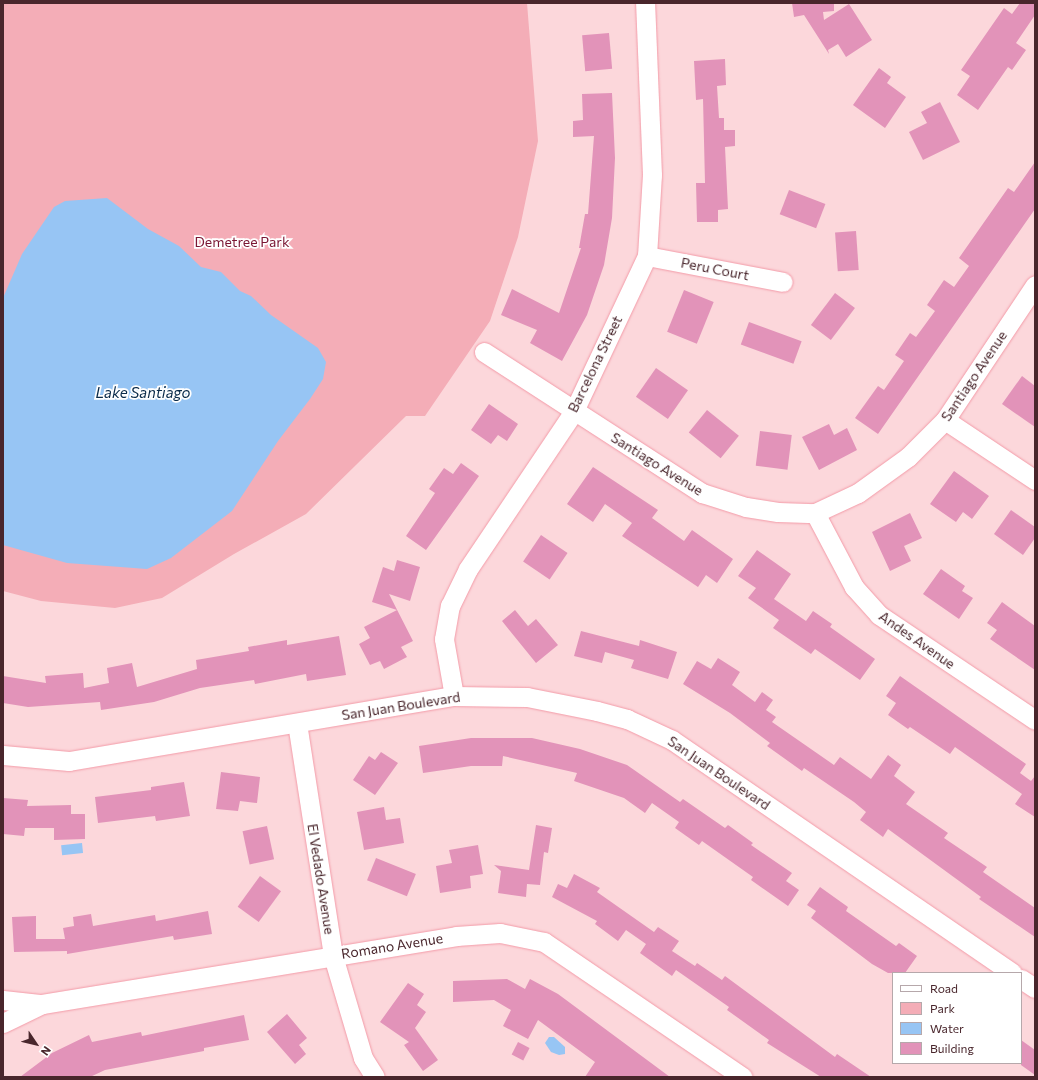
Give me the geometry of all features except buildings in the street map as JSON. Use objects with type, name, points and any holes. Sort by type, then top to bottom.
[{"type":"street","name":"Barcelona Street","points":[[454,696],[444,639],[450,606],[468,569],[574,411],[647,256],[652,175],[645,3]]},
{"type":"street","name":"Peru Court","points":[[647,256],[783,282]]},
{"type":"street","name":"Santiago Avenue","points":[[484,352],[702,493],[746,507],[778,512],[814,513],[858,493],[908,457],[945,420],[1035,285]]},
{"type":"street","points":[[945,420],[1035,480]]},
{"type":"street","name":"Andes Avenue","points":[[814,513],[854,587],[879,615],[1035,720]]},
{"type":"street","name":"San Juan Boulevard","points":[[3,755],[69,761],[454,696],[527,697],[597,711],[627,719],[672,740],[1011,972]]},
{"type":"street","name":"El Vedado Avenue","points":[[297,723],[333,956],[364,1058],[375,1077]]},
{"type":"street","name":"Romano Avenue","points":[[3,1000],[42,1004],[456,936],[500,932],[544,942],[743,1077]]},
{"type":"street","points":[[1022,980],[1035,988]]},
{"type":"street","points":[[3,1023],[42,1004]]},
{"type":"green space","name":"Demetree Park","points":[[3,3],[527,3],[538,141],[518,237],[490,321],[425,416],[406,416],[306,514],[234,554],[162,598],[115,608],[41,601],[3,591]]},
{"type":"water","name":"Lake Santiago","points":[[107,198],[148,229],[179,246],[201,267],[221,272],[240,291],[251,296],[271,315],[318,348],[326,362],[323,379],[310,399],[278,441],[232,511],[171,558],[147,569],[67,563],[3,545],[3,298],[22,254],[54,207],[65,201]]},
{"type":"water","points":[[82,843],[83,853],[62,855],[61,845]]},
{"type":"water","points":[[549,1037],[554,1037],[565,1047],[565,1054],[559,1055],[551,1052],[545,1043]]}]
